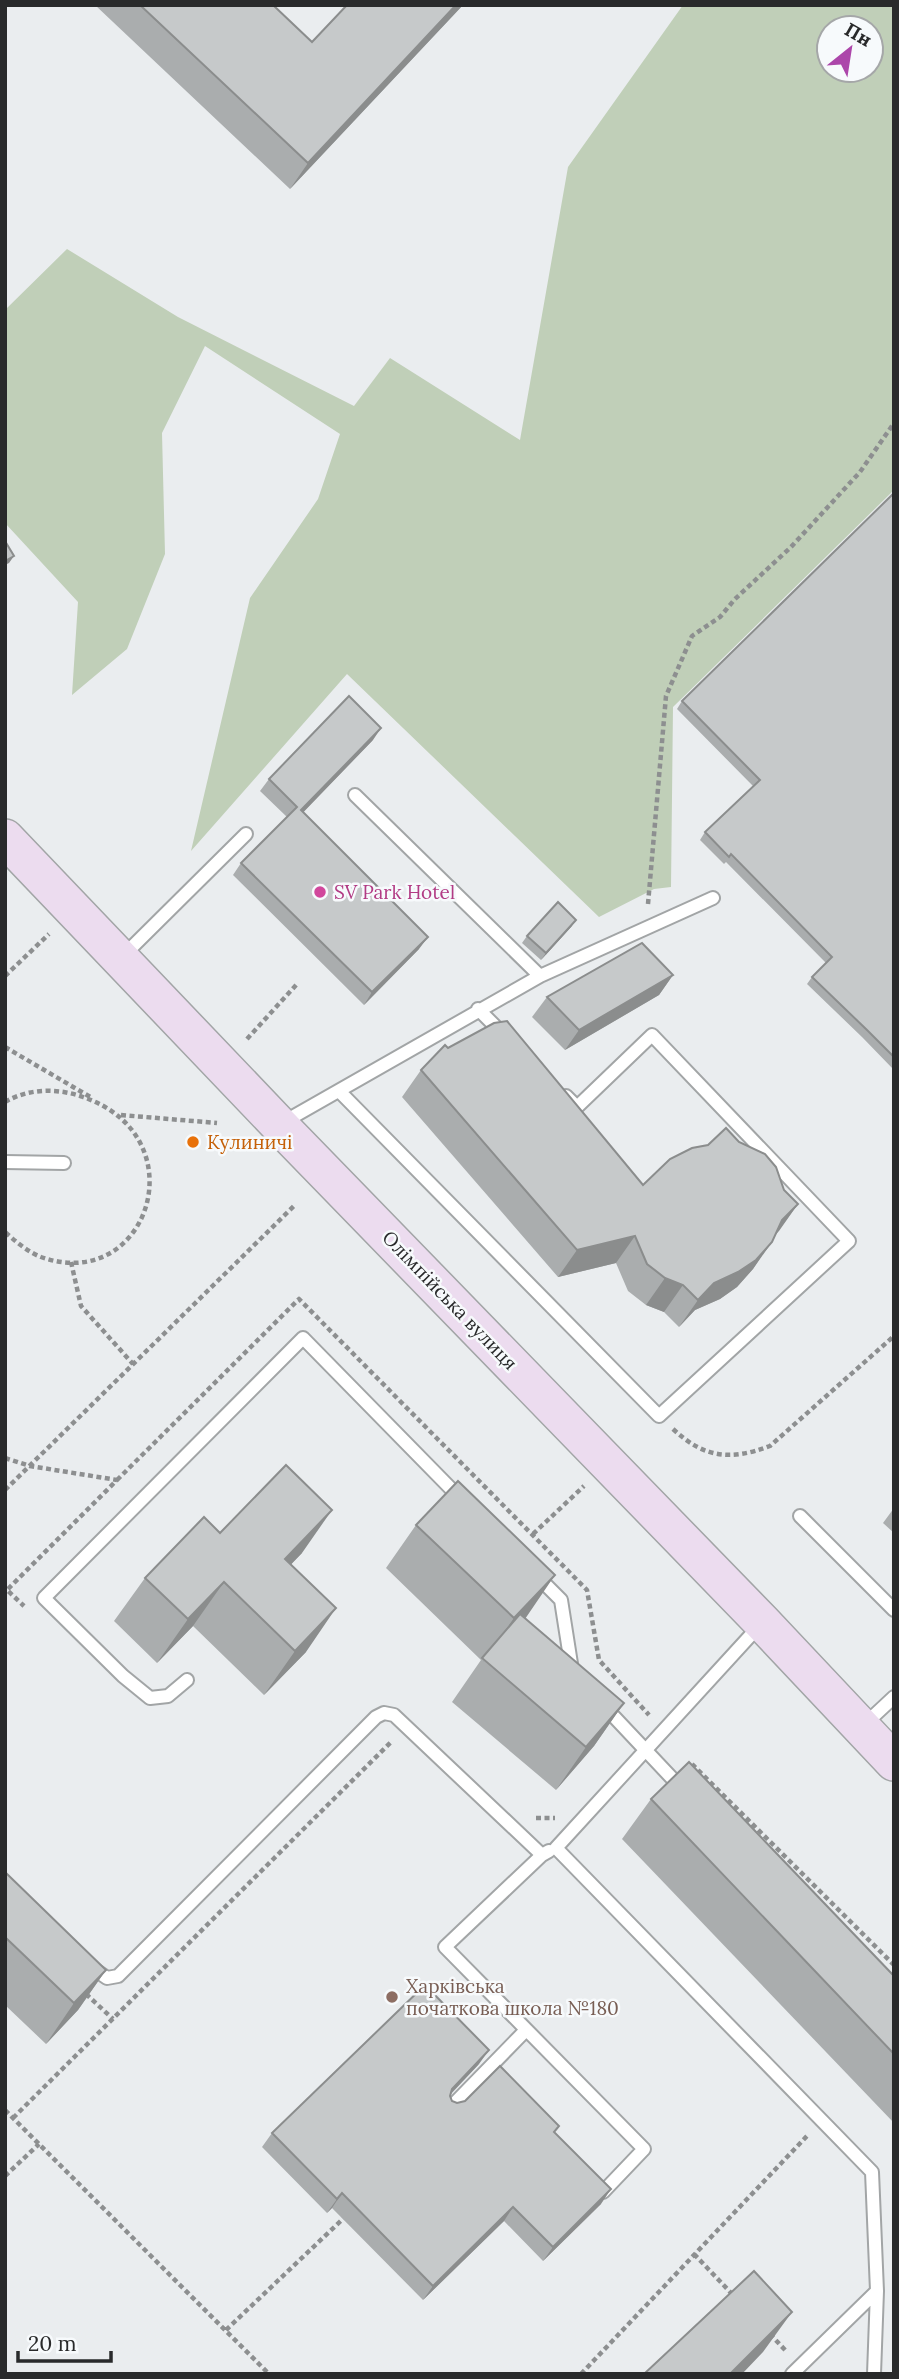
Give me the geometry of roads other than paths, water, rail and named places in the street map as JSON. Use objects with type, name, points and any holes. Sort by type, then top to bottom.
[{"type":"street","name":"Олімпійська вулиця","points":[[5,838],[894,1762]]},
{"type":"lane","points":[[355,795],[540,976]]},
{"type":"lane","points":[[120,958],[246,834]]},
{"type":"lane","points":[[279,1125],[540,976],[713,898]]},
{"type":"lane","points":[[478,1009],[508,1039]]},
{"type":"lane","points":[[340,1091],[659,1416],[849,1241],[652,1035],[577,1107],[557,1087]]},
{"type":"lane","points":[[5,1162],[64,1163]]},
{"type":"lane","points":[[187,1680],[168,1696],[150,1698],[123,1676],[44,1598],[303,1338],[475,1513]]},
{"type":"lane","points":[[800,1516],[894,1610]]},
{"type":"lane","points":[[532,1571],[561,1600],[572,1669],[580,1679]]},
{"type":"lane","points":[[603,2192],[644,2149],[445,1947],[542,1855],[556,1848],[762,1622]]},
{"type":"lane","points":[[861,1728],[894,1697]]},
{"type":"lane","points":[[597,1698],[697,1803]]},
{"type":"lane","points":[[84,1961],[107,1978],[118,1976],[376,1717],[384,1713],[394,1715],[542,1855]]},
{"type":"lane","points":[[556,1848],[872,2172],[877,2291],[874,2374]]},
{"type":"lane","points":[[449,2109],[526,2029]]},
{"type":"lane","points":[[792,2374],[877,2291]]},
{"type":"place","name":"SV Park Hotel","points":[[320,892]]},
{"type":"place","name":"Кулиничі","points":[[193,1142]]},
{"type":"place","name":"Харківська початкова школа №180","points":[[392,1997]]}]
